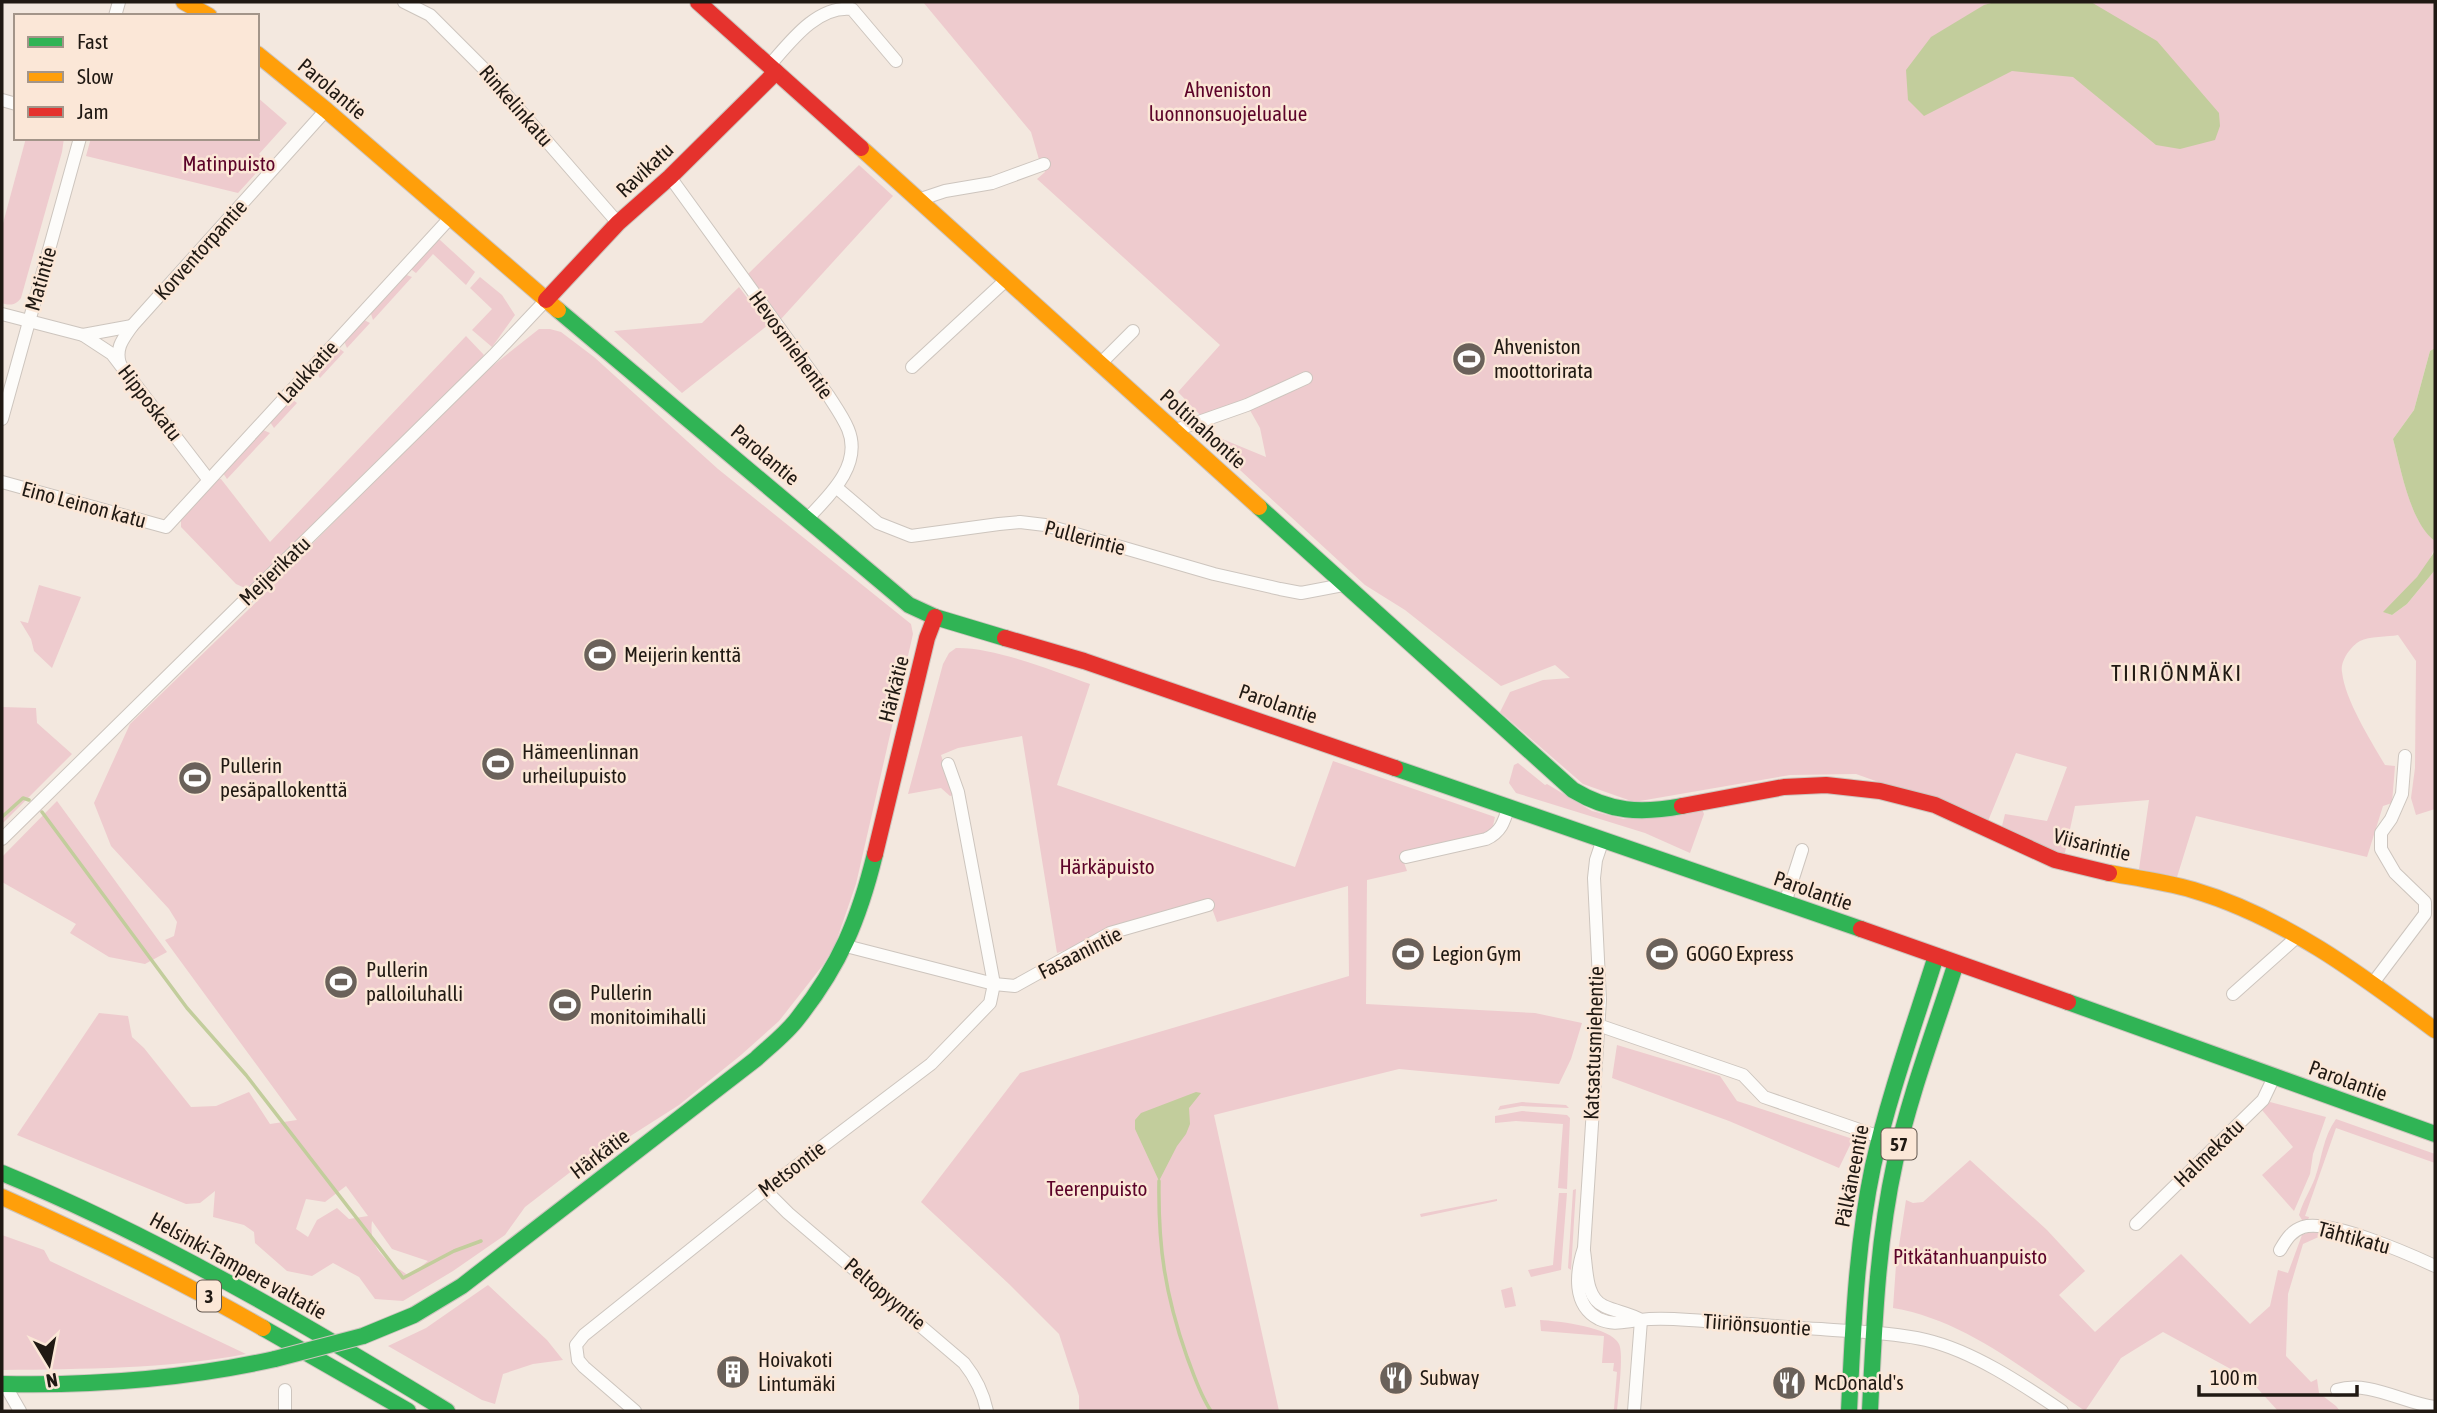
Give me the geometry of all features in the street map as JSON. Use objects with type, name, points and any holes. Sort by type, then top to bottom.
[{"type":"main road","name":"Poltinahontie","points":[[698,2],[1573,790],[1590,800],[1621,810],[1672,807],[1713,799]]},
{"type":"main road","points":[[192,3],[206,14]]},
{"type":"main road","name":"Parolantie","points":[[259,56],[865,570],[909,605],[935,618],[1084,661],[1603,839],[2435,1135]]},
{"type":"main road","name":"Ravikatu","points":[[545,300],[618,223],[670,177],[772,69]]},
{"type":"main road","name":"Härkätie","points":[[3,1385],[205,1374],[275,1359],[401,1323],[462,1286],[756,1059],[797,1020],[846,946],[866,892],[935,618]]},
{"type":"main road","name":"Viisarintie","points":[[1713,799],[1765,789],[1843,786],[1904,796],[1936,805],[2057,861],[2196,890],[2248,909],[2298,936],[2373,983],[2435,1030]]},
{"type":"main road","name":"Pälkäneentie","points":[[1849,1411],[1853,1331],[1867,1197],[1898,1073],[1936,956]]},
{"type":"main road","name":"Pälkäneentie","points":[[1870,1411],[1873,1332],[1882,1233],[1895,1164],[1916,1084],[1956,963]]},
{"type":"main road","name":"Helsinki-Tampere valtatie","points":[[2,1173],[200,1265],[447,1411]]},
{"type":"main road","name":"Helsinki-Tampere valtatie","points":[[2,1197],[92,1237],[190,1286],[408,1411]]},
{"type":"street","name":"Rinkelinkatu","points":[[404,2],[429,15],[484,69],[618,223]]},
{"type":"street","points":[[772,69],[801,31],[822,16],[842,8],[852,9],[896,61]]},
{"type":"street","name":"Korventorpantie","points":[[120,363],[117,353],[121,341],[132,326],[326,110]]},
{"type":"street","name":"Matintie","points":[[2,419],[79,140]]},
{"type":"street","points":[[918,201],[946,191],[992,183],[1044,164]]},
{"type":"street","name":"Hevosmiehentie","points":[[670,177],[828,395],[848,429],[852,444],[850,457],[837,488],[807,519]]},
{"type":"street","name":"Laukkatie","points":[[166,527],[450,218]]},
{"type":"street","points":[[912,367],[1006,280]]},
{"type":"street","name":"Meijerikatu","points":[[2,838],[528,321],[545,300]]},
{"type":"street","points":[[2,314],[83,335],[132,326]]},
{"type":"street","points":[[1099,365],[1133,331]]},
{"type":"street","name":"Hipposkatu","points":[[83,335],[112,354],[120,363],[208,479]]},
{"type":"street","points":[[1173,431],[1247,405],[1306,377]]},
{"type":"street","name":"Eino Leinon katu","points":[[2,482],[166,527]]},
{"type":"street","name":"Pullerintie","points":[[837,488],[878,523],[911,536],[1020,522],[1045,525],[1214,574],[1280,589],[1301,593],[1343,585]]},
{"type":"street","points":[[2373,983],[2425,914],[2425,902],[2395,873],[2381,849],[2381,833],[2391,819],[2402,794],[2404,756]]},
{"type":"street","points":[[846,946],[994,984],[958,792],[948,764]]},
{"type":"street","points":[[1406,857],[1486,839],[1502,828],[1509,807]]},
{"type":"street","name":"Katsastusmiehentie","points":[[1603,839],[1594,878],[1600,1000],[1584,1248],[1588,1281],[1598,1303],[1641,1320]]},
{"type":"street","points":[[1785,903],[1802,850]]},
{"type":"street","name":"Fasaanintie","points":[[994,984],[1014,986],[1110,933],[1208,905]]},
{"type":"street","points":[[2233,994],[2298,936]]},
{"type":"street","name":"Metsontie","points":[[635,1411],[578,1360],[576,1345],[584,1335],[765,1190],[931,1064],[990,1003],[994,984]]},
{"type":"street","points":[[1598,1025],[1744,1075],[1764,1097],[1880,1137]]},
{"type":"street","name":"Halmekatu","points":[[2136,1224],[2263,1100],[2274,1077]]},
{"type":"street","name":"Peltopyyntie","points":[[765,1190],[788,1213],[964,1363],[975,1376],[987,1411]]},
{"type":"street","name":"Tähtikatu","points":[[2280,1250],[2295,1230],[2306,1226],[2328,1228],[2384,1243],[2435,1266]]},
{"type":"street","points":[[1634,1411],[1641,1320]]},
{"type":"street","name":"Tiiriönsuontie","points":[[1641,1320],[1704,1321],[1873,1332],[1926,1340],[1965,1353],[2062,1411]]},
{"type":"street","points":[[3,1385],[20,1411]]},
{"type":"street","points":[[2337,1390],[2348,1386],[2363,1387],[2422,1406],[2435,1407]]},
{"type":"street","points":[[285,1390],[285,1411]]},
{"type":"green space","name":"Ahveniston luonnonsuojelualue","points":[[923,2],[2435,2],[2435,348],[2430,351],[2414,410],[2393,439],[2413,508],[2426,532],[2435,541],[2423,570],[2384,612],[2392,615],[2407,604],[2435,570],[2435,809],[2416,815],[2411,798],[2415,768],[2416,661],[2398,635],[2360,641],[2347,654],[2342,668],[2348,695],[2366,732],[2385,765],[2395,766],[2392,803],[2383,806],[2367,857],[2196,816],[2177,877],[2139,869],[2149,800],[2075,806],[2064,857],[2001,830],[2005,814],[2047,821],[2067,767],[2016,753],[1988,821],[1856,774],[1790,775],[1634,802],[1583,784],[1500,712],[1510,692],[1543,680],[1570,678],[1555,665],[1501,686],[1405,610],[1365,585],[1216,448],[1215,436],[1266,457],[1260,428],[1247,405],[1204,419],[1178,392],[1220,345],[1037,179],[1045,172],[1031,132]]},
{"type":"green space","name":"Matinpuisto","points":[[259,99],[287,123],[259,154],[267,161],[238,193],[86,156],[90,140],[259,140]]},
{"type":"green space","points":[[25,140],[64,140],[21,298],[8,304],[2,303],[2,227]]},
{"type":"green space","points":[[859,165],[893,196],[781,319],[748,274]]},
{"type":"green space","points":[[435,239],[440,240],[475,272],[466,285],[433,254],[416,273],[412,270],[412,265]]},
{"type":"green space","points":[[404,274],[412,277],[373,320],[370,311]]},
{"type":"green space","points":[[480,277],[502,295],[515,315],[492,347],[472,330],[492,309],[470,288]]},
{"type":"green space","points":[[739,287],[768,325],[682,393],[614,331],[702,323]]},
{"type":"green space","points":[[364,320],[370,323],[347,348],[344,341]]},
{"type":"green space","name":"Hämeenlinnan urheilupuisto","points":[[539,329],[561,332],[594,357],[718,469],[911,624],[913,634],[856,884],[835,945],[823,965],[779,1021],[679,1105],[592,1165],[586,1160],[525,1207],[505,1235],[453,1271],[403,1301],[375,1299],[359,1277],[333,1263],[312,1276],[287,1271],[255,1243],[254,1232],[244,1225],[213,1217],[215,1191],[200,1203],[186,1204],[17,1135],[99,1013],[128,1016],[132,1037],[191,1107],[216,1106],[249,1092],[270,1124],[297,1120],[165,940],[174,936],[177,922],[169,909],[111,846],[94,803],[130,724],[280,579],[486,371]],"holes":[[[346,1186],[368,1216],[349,1219],[337,1208],[317,1220],[308,1237],[296,1229],[306,1199],[325,1202]],[[372,1221],[392,1249],[428,1261],[409,1276],[401,1271],[376,1247]]]},
{"type":"green space","points":[[466,336],[484,355],[459,383],[247,589],[236,584],[181,527],[181,519],[221,479],[270,542]]},
{"type":"green space","points":[[340,349],[344,352],[320,378],[318,371],[335,351]]},
{"type":"green space","points":[[293,400],[297,403],[274,428],[270,422]]},
{"type":"green space","points":[[263,430],[270,433],[227,479],[223,473]]},
{"type":"green space","points":[[39,585],[81,597],[52,668],[34,651],[31,639],[20,621],[28,623]]},
{"type":"green space","name":"Teerenpuisto","points":[[956,648],[988,651],[1090,684],[1057,785],[1295,867],[1333,761],[1495,817],[1492,830],[1487,833],[1401,854],[1407,871],[1367,880],[1366,1004],[1535,1013],[1582,1023],[1571,1059],[1559,1084],[1399,1069],[1214,1115],[1279,1411],[1079,1411],[1079,1396],[1059,1334],[921,1202],[1020,1073],[1349,976],[1348,886],[1217,922],[1210,903],[1057,953],[1022,736],[958,748],[941,755],[954,795],[950,796],[941,788],[908,794],[943,664],[949,653]]},
{"type":"green space","points":[[2,707],[36,708],[37,723],[72,754],[2,824]]},
{"type":"green space","points":[[1518,763],[1545,785],[1592,811],[1624,819],[1702,809],[1704,814],[1690,853],[1645,833],[1516,793],[1509,783],[1514,765]]},
{"type":"green space","points":[[57,801],[167,952],[145,964],[109,957],[70,933],[76,924],[2,882],[2,857]]},
{"type":"green space","points":[[1617,1045],[1720,1076],[1737,1101],[1853,1139],[1839,1168],[1729,1121],[1612,1078]]},
{"type":"green space","points":[[1522,1102],[1566,1105],[1569,1108],[1521,1106],[1498,1110],[1500,1106]]},
{"type":"green space","points":[[2270,1102],[2326,1117],[2313,1154],[2310,1174],[2294,1211],[2262,1175],[2293,1147],[2262,1110]]},
{"type":"green space","points":[[1522,1111],[1567,1115],[1570,1118],[1567,1189],[1558,1188],[1563,1124],[1516,1121],[1495,1123],[1495,1116]]},
{"type":"green space","points":[[2336,1119],[2435,1154],[2435,1163],[2336,1128],[2305,1216],[2309,1217],[2308,1220],[2302,1220],[2299,1215],[2315,1178],[2328,1133]]},
{"type":"green space","name":"Pitkätanhuanpuisto","points":[[1970,1160],[2047,1230],[2085,1271],[2059,1295],[2095,1332],[2181,1254],[2250,1324],[2270,1306],[2278,1270],[2288,1273],[2302,1235],[2312,1231],[2336,1235],[2334,1238],[2323,1235],[2303,1244],[2288,1294],[2286,1356],[2311,1382],[2317,1379],[2319,1393],[2340,1411],[2278,1411],[2249,1379],[2163,1332],[2121,1358],[2085,1411],[1970,1335],[1920,1314],[1893,1308],[1896,1265],[1906,1200],[1913,1203],[1923,1202]]},
{"type":"green space","points":[[1576,1189],[1571,1270],[1568,1268],[1573,1190]]},
{"type":"green space","points":[[1559,1193],[1567,1193],[1561,1270],[1531,1277],[1528,1270],[1553,1265]]},
{"type":"green space","points":[[1497,1199],[1421,1217],[1420,1214]]},
{"type":"green space","points":[[2,1235],[44,1250],[50,1261],[246,1354],[155,1365],[2,1370]]},
{"type":"green space","points":[[488,1285],[547,1340],[563,1360],[533,1364],[503,1374],[495,1404],[482,1400],[388,1346],[426,1328]]},
{"type":"green space","points":[[1512,1287],[1516,1306],[1505,1308],[1501,1290]]},
{"type":"green space","points":[[1540,1320],[1583,1326],[1614,1338],[1619,1344],[1621,1357],[1617,1411],[1611,1411],[1614,1409],[1617,1372],[1613,1371],[1614,1363],[1602,1363],[1604,1336],[1541,1331]]},
{"type":"shaded area","points":[[1995,2],[2091,2],[2157,41],[2219,113],[2220,126],[2215,140],[2180,149],[2156,145],[2073,77],[2012,71],[1924,116],[1908,100],[1906,70],[1931,37],[1984,5]]},
{"type":"shaded area","points":[[2435,348],[2435,541],[2426,533],[2413,509],[2393,439],[2414,410],[2430,351]]},
{"type":"shaded area","points":[[2435,551],[2435,570],[2407,604],[2392,615],[2383,612],[2417,577]]},
{"type":"shaded area","points":[[1196,1092],[1201,1093],[1189,1108],[1190,1124],[1186,1134],[1159,1181],[1135,1129],[1135,1120],[1141,1113]]},
{"type":"waterway","points":[[2,817],[23,798],[29,800]]},
{"type":"waterway","points":[[42,812],[187,1008],[246,1075],[403,1278],[454,1251],[481,1241]]},
{"type":"waterway","points":[[1159,1181],[1160,1227],[1168,1291],[1187,1357],[1200,1392],[1211,1411]]},
{"type":"traffic: fast","points":[[558,310],[909,605],[935,617],[1005,638]]},
{"type":"traffic: fast","points":[[1259,507],[1573,790],[1600,803],[1626,809],[1652,810],[1682,806]]},
{"type":"traffic: fast","points":[[1395,768],[1861,929]]},
{"type":"traffic: fast","points":[[363,1336],[414,1315],[462,1286],[756,1059],[784,1034],[813,998],[837,960],[855,920],[875,854]]},
{"type":"traffic: fast","points":[[1849,1411],[1859,1257],[1867,1196],[1879,1139],[1936,956]]},
{"type":"traffic: fast","points":[[1870,1411],[1877,1286],[1889,1193],[1908,1112],[1956,963]]},
{"type":"traffic: fast","points":[[2068,1002],[2435,1134]]},
{"type":"traffic: fast","points":[[2,1173],[118,1225],[229,1283],[447,1411]]},
{"type":"traffic: fast","points":[[263,1328],[408,1411]]},
{"type":"traffic: fast","points":[[275,1359],[363,1336]]},
{"type":"traffic: fast","points":[[2,1384],[139,1380],[207,1372],[275,1359]]},
{"type":"traffic: slow","points":[[184,2],[205,14]]},
{"type":"traffic: slow","points":[[259,56],[558,310]]},
{"type":"traffic: slow","points":[[861,148],[1259,507]]},
{"type":"traffic: slow","points":[[2109,873],[2193,890],[2259,915],[2320,949],[2435,1030]]},
{"type":"traffic: slow","points":[[2,1197],[134,1259],[263,1328]]},
{"type":"traffic: jam","points":[[698,2],[861,148]]},
{"type":"traffic: jam","points":[[546,300],[618,223],[670,177],[776,72]]},
{"type":"traffic: jam","points":[[875,854],[927,638],[935,617]]},
{"type":"traffic: jam","points":[[1005,638],[1084,661],[1395,768]]},
{"type":"traffic: jam","points":[[1682,806],[1784,787],[1826,785],[1880,791],[1935,805],[2055,860],[2109,873]]},
{"type":"traffic: jam","points":[[1861,929],[2068,1002]]},
{"type":"place","name":"Ahveniston moottorirata","points":[[1469,359]]},
{"type":"place","name":"Meijerin kenttä","points":[[600,655]]},
{"type":"place","name":"Hämeenlinnan urheilupuisto","points":[[498,764]]},
{"type":"place","name":"Pullerin pesäpallokenttä","points":[[195,778]]},
{"type":"place","name":"Legion Gym","points":[[1408,954]]},
{"type":"place","name":"GOGO Express","points":[[1662,954]]},
{"type":"place","name":"Pullerin palloiluhalli","points":[[341,982]]},
{"type":"place","name":"Pullerin monitoimihalli","points":[[565,1005]]},
{"type":"place","name":"Hoivakoti Lintumäki","points":[[733,1372]]},
{"type":"place","name":"Subway","points":[[1396,1378]]},
{"type":"place","name":"McDonald's","points":[[1789,1383]]},
{"type":"district","name":"TIIRIÖNMÄKI","points":[[2177,673]]},
{"type":"park label","name":"Härkäpuisto","points":[[1107,867]]}]
